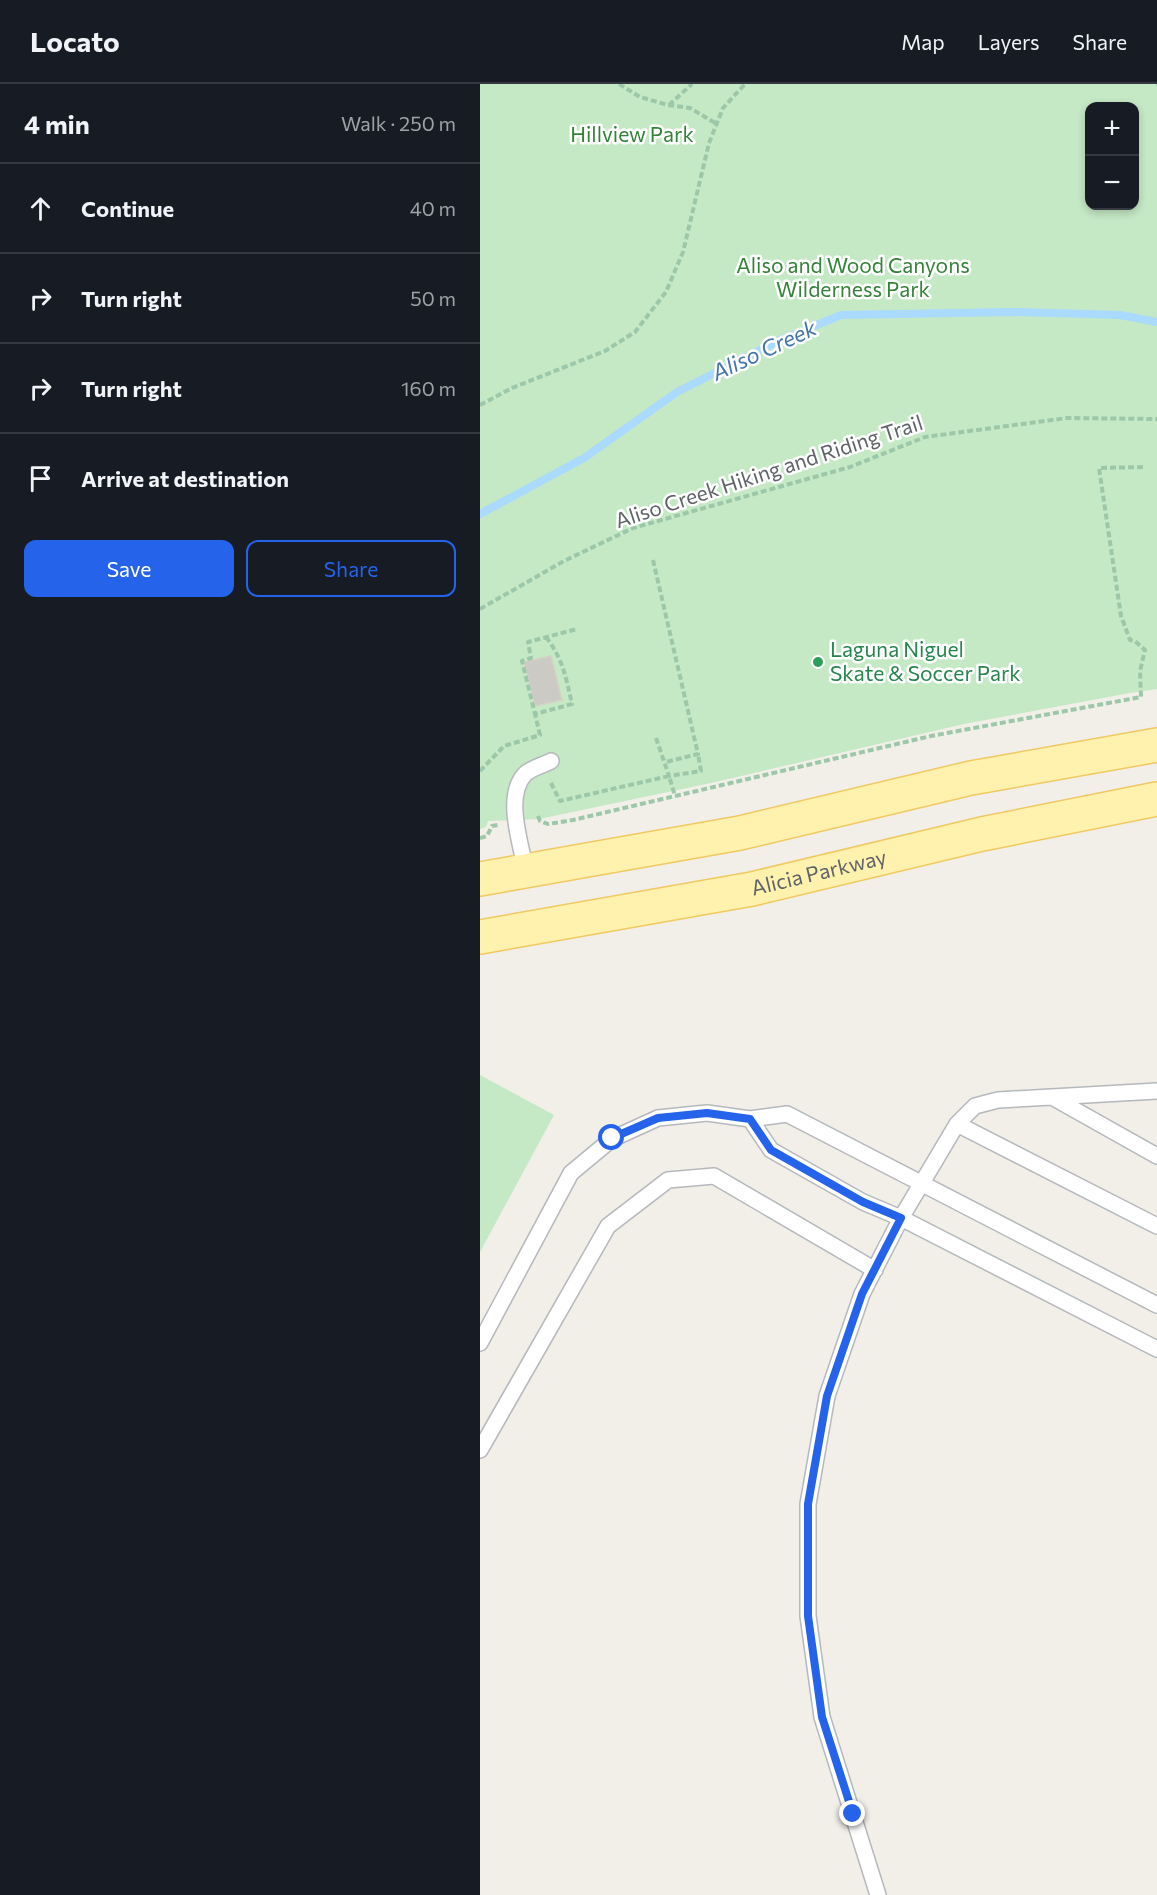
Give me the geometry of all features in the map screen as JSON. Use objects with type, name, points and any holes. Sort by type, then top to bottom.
[{"type":"main road","points":[[480,879],[740,833],[971,778],[1157,745]]},
{"type":"main road","name":"Alicia Parkway","points":[[480,937],[752,889],[982,834],[1157,799]]},
{"type":"lane","points":[[526,871],[514,807],[517,788],[526,773],[551,761]]},
{"type":"lane","points":[[878,1895],[822,1717],[808,1616],[808,1504],[827,1396],[862,1294],[901,1218],[957,1124],[975,1106],[998,1100],[1157,1091]]},
{"type":"lane","points":[[1052,1097],[1157,1156]]},
{"type":"lane","points":[[480,1343],[571,1173],[612,1138],[658,1118],[707,1113],[750,1119],[787,1114],[1157,1305]]},
{"type":"lane","points":[[750,1119],[771,1150],[863,1202],[901,1218],[1157,1349]]},
{"type":"lane","points":[[957,1124],[1157,1226]]},
{"type":"lane","points":[[480,1450],[608,1226],[668,1180],[714,1176],[875,1270]]},
{"type":"path","points":[[619,84],[640,97],[690,108],[717,124]]},
{"type":"path","points":[[668,105],[692,84]]},
{"type":"path","points":[[480,405],[512,388],[604,351],[635,332],[666,291],[683,252],[709,143],[723,108],[746,84]]},
{"type":"path","name":"Aliso Creek Hiking and Riding Trail","points":[[480,609],[564,561],[633,528],[850,467],[925,437],[1067,418],[1157,419]]},
{"type":"path","points":[[537,814],[540,821],[548,824],[964,729],[1140,697],[1140,671],[1144,650],[1135,641],[1130,640],[1121,616],[1099,468],[1143,467]]},
{"type":"path","points":[[541,785],[550,781],[560,801],[701,771],[653,560]]},
{"type":"path","points":[[480,771],[504,746],[540,735],[522,661],[531,658],[528,642],[577,629]]},
{"type":"path","points":[[535,714],[572,704],[564,670],[557,652],[546,637]]},
{"type":"path","points":[[656,738],[666,762],[675,796]]},
{"type":"path","points":[[666,762],[698,754]]},
{"type":"green space","points":[[480,84],[1157,84],[1157,689],[964,724],[711,783],[539,819],[488,821],[486,827],[480,829]]},
{"type":"green space","points":[[480,1075],[554,1115],[480,1252]]},
{"type":"building","points":[[551,656],[562,700],[535,706],[524,662]]},
{"type":"waterway","name":"Aliso Creek","points":[[480,514],[584,458],[677,392],[778,341],[841,315],[1013,312],[1120,315],[1157,322]]},
{"type":"place","name":"Laguna Niguel Skate & Soccer Park","points":[[818,662]]},
{"type":"route","points":[[612,1138],[658,1118],[707,1113],[750,1119],[771,1150],[863,1202],[901,1218],[862,1294],[827,1396],[808,1504],[808,1616],[822,1717],[853,1814]]},
{"type":"park label","name":"Hillview Park","points":[[632,135]]},
{"type":"park label","name":"Aliso and Wood Canyons Wilderness Park","points":[[853,278]]}]
